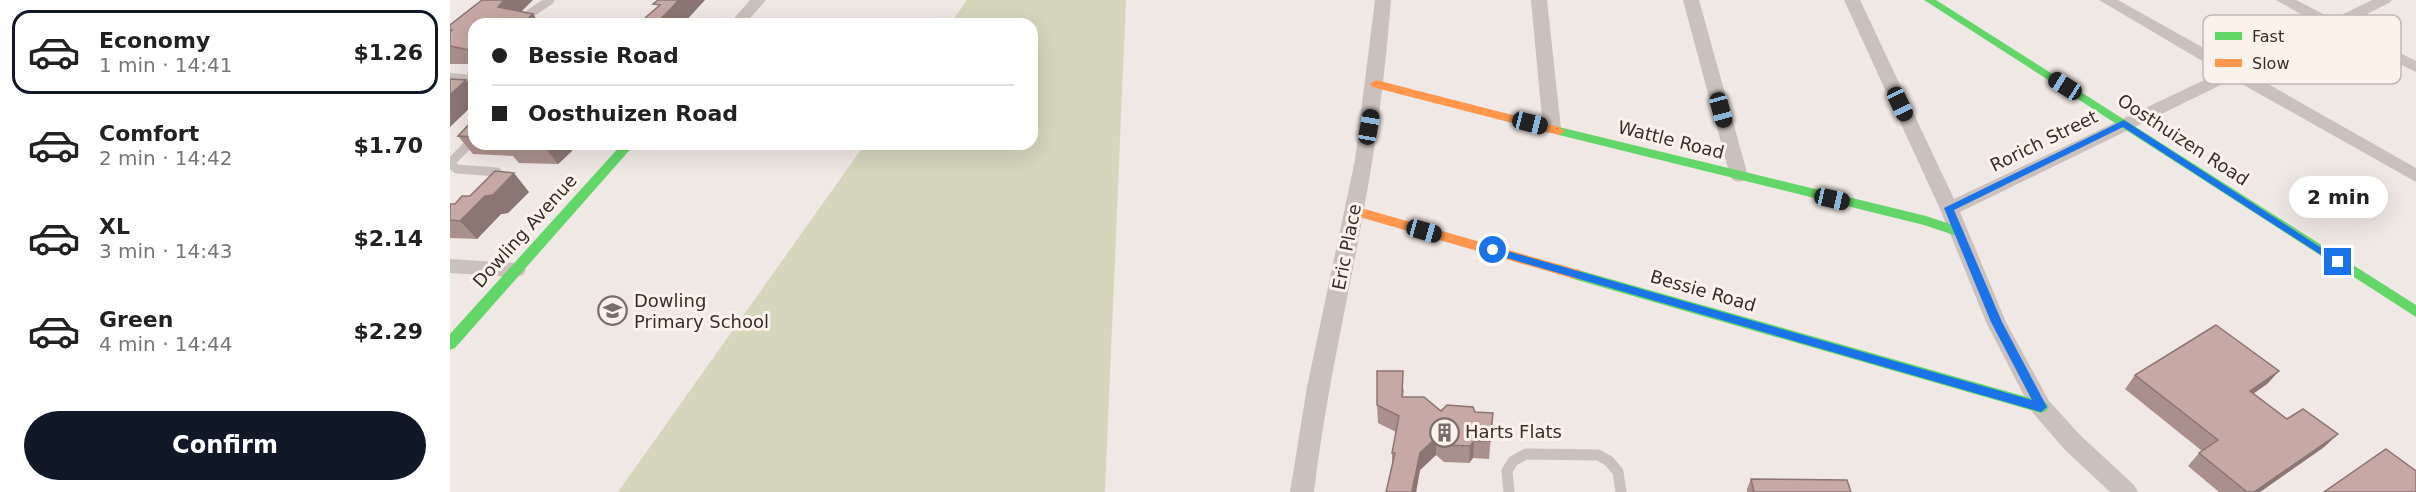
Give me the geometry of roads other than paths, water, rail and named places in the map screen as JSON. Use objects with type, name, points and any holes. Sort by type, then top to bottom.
[{"type":"street","points":[[742,18],[758,0]]},
{"type":"street","name":"Eric Place","points":[[1302,492],[1307,448],[1354,211],[1376,84],[1383,0]]},
{"type":"street","points":[[1539,0],[1552,129]]},
{"type":"street","points":[[1691,0],[1739,176]]},
{"type":"street","points":[[1852,0],[1949,208],[1996,322],[2041,407],[2072,442],[2126,492]]},
{"type":"street","name":"Oosthuizen Road","points":[[1929,0],[2416,312]]},
{"type":"street","points":[[2107,0],[2203,54]]},
{"type":"street","points":[[2284,0],[2313,15]]},
{"type":"street","name":"Rorich Street","points":[[2353,15],[2384,0]]},
{"type":"street","points":[[2401,60],[2416,68]]},
{"type":"street","points":[[450,78],[468,80]]},
{"type":"street","name":"Wattle Road","points":[[1376,84],[1926,221],[1957,231]]},
{"type":"street","name":"Rorich Street","points":[[1949,208],[2206,84]]},
{"type":"street","points":[[2256,84],[2416,176]]},
{"type":"street","name":"Dowling Avenue","points":[[450,344],[624,150]]},
{"type":"street","name":"Bessie Road","points":[[1354,211],[2041,407]]},
{"type":"street","points":[[450,266],[516,270]]},
{"type":"lane","points":[[525,17],[550,0]]},
{"type":"lane","points":[[468,145],[450,164],[457,169],[497,172]]},
{"type":"lane","points":[[1509,492],[1508,471],[1513,461],[1526,454],[1598,455],[1609,461],[1618,472],[1621,492]]},
{"type":"place","name":"Dowling Primary School","points":[[613,311]]},
{"type":"place","name":"Harts Flats","points":[[1444,432]]}]
